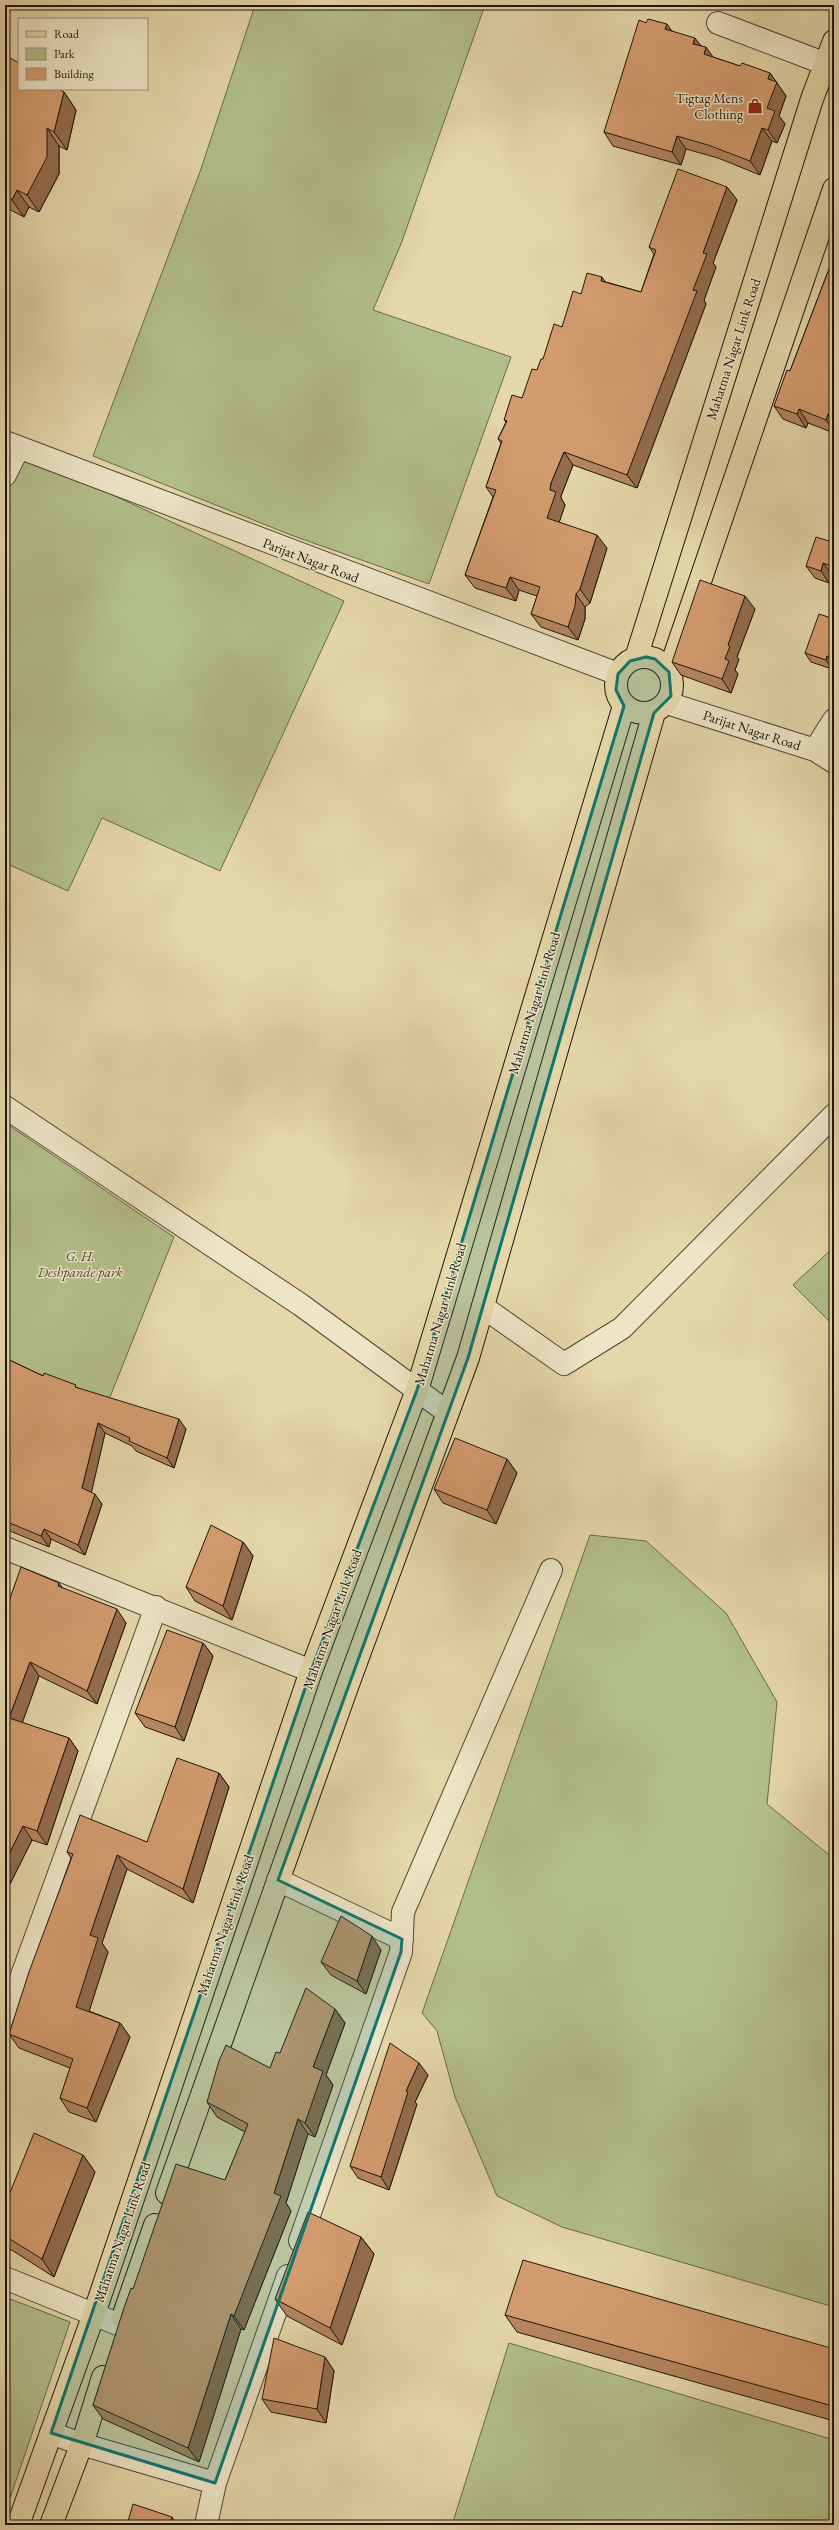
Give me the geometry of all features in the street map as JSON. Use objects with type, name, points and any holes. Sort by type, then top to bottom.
[{"type":"main road","name":"Mahatma Nagar Link Road","points":[[636,658],[810,106],[830,65],[834,41]]},
{"type":"main road","points":[[670,672],[655,659],[636,658],[626,664],[618,674],[616,690],[624,706],[638,713],[660,708],[673,688],[670,672],[834,189]]},
{"type":"main road","name":"Mahatma Nagar Link Road","points":[[18,2525],[94,2314],[311,1671],[417,1390],[624,706]]},
{"type":"main road","name":"Mahatma Nagar Link Road","points":[[51,2525],[81,2444],[120,2325],[278,1880],[447,1412],[468,1358],[660,708]]},
{"type":"street","points":[[718,23],[830,65]]},
{"type":"street","points":[[5,474],[11,446]]},
{"type":"street","name":"Parijat Nagar Road","points":[[11,446],[618,674]]},
{"type":"street","name":"Parijat Nagar Road","points":[[660,708],[815,750],[834,762]]},
{"type":"street","points":[[815,750],[834,720]]},
{"type":"street","points":[[5,1107],[301,1305],[447,1412]]},
{"type":"street","points":[[483,1307],[564,1364],[622,1328],[834,1115]]},
{"type":"street","points":[[5,1548],[156,1607],[311,1671]]},
{"type":"street","points":[[206,2525],[215,2483],[401,1952],[403,1912],[551,1570]]},
{"type":"street","points":[[5,2022],[156,1607]]},
{"type":"street","points":[[278,1880],[402,1939]]},
{"type":"street","points":[[5,2278],[120,2325]]},
{"type":"street","points":[[51,2433],[81,2444],[215,2483]]},
{"type":"highlighted area","points":[[646,657],[655,659],[669,672],[671,696],[654,713],[468,1358],[278,1880],[402,1939],[401,1952],[215,2483],[51,2433],[311,1671],[417,1390],[624,706],[616,690],[618,674],[630,661]]},
{"type":"green space","points":[[255,5],[485,5],[401,244],[373,310],[511,357],[429,584],[291,535],[93,456],[201,169]]},
{"type":"green space","points":[[19,452],[344,601],[220,871],[102,818],[68,891],[5,863],[5,482]]},
{"type":"green space","name":"G. H. Deshpande park","points":[[7,1124],[174,1237],[108,1402],[5,1361]]},
{"type":"green space","points":[[834,1247],[834,1326],[793,1285]]},
{"type":"green space","points":[[590,1535],[646,1541],[726,1613],[777,1702],[767,1804],[834,1859],[834,2307],[562,2227],[497,2196],[455,2097],[437,2031],[422,2013]]},
{"type":"green space","points":[[5,2297],[70,2322],[5,2513]]},
{"type":"green space","points":[[509,2343],[834,2440],[834,2525],[452,2525]]},
{"type":"building","points":[[648,19],[667,24],[665,29],[695,38],[693,44],[706,47],[704,54],[740,66],[742,63],[770,73],[768,79],[777,82],[767,108],[775,111],[768,130],[762,128],[750,161],[708,145],[677,136],[672,152],[604,132],[639,20],[646,23]]},
{"type":"building","points":[[5,55],[18,62],[18,90],[60,90],[64,92],[54,132],[47,128],[47,157],[27,195],[17,190],[12,200],[5,196]]},
{"type":"building","points":[[678,169],[727,187],[703,253],[707,254],[693,290],[697,291],[627,475],[564,452],[551,483],[550,490],[556,492],[547,518],[597,535],[580,589],[576,594],[575,606],[568,627],[531,614],[540,587],[510,577],[506,588],[465,575],[496,490],[486,487],[502,441],[498,439],[507,421],[504,420],[512,395],[522,398],[532,369],[537,370],[541,359],[543,359],[554,324],[562,327],[573,291],[581,294],[587,273],[602,277],[601,281],[641,292],[656,250],[649,247]]},
{"type":"building","points":[[834,256],[834,416],[828,414],[826,420],[799,409],[797,414],[774,406],[787,370],[790,371]]},
{"type":"building","points":[[834,523],[834,567],[823,563],[821,571],[806,566],[816,537],[829,541]]},
{"type":"building","points":[[700,580],[745,596],[728,645],[730,646],[725,659],[729,661],[722,679],[672,662]]},
{"type":"building","points":[[819,614],[834,619],[834,658],[827,656],[826,660],[805,653]]},
{"type":"building","points":[[5,1358],[43,1376],[44,1373],[76,1385],[75,1387],[179,1419],[167,1458],[129,1441],[130,1438],[98,1423],[82,1488],[95,1494],[78,1545],[44,1529],[41,1536],[5,1521]]},
{"type":"building","points":[[455,1438],[507,1459],[487,1510],[434,1489]]},
{"type":"building","points":[[211,1525],[243,1542],[223,1606],[186,1587]]},
{"type":"building","points":[[21,1567],[59,1583],[58,1586],[117,1609],[87,1691],[30,1662],[9,1718],[69,1738],[37,1831],[23,1826],[5,1862],[5,1613]]},
{"type":"building","points":[[167,1630],[203,1643],[175,1727],[135,1713]]},
{"type":"building","points":[[177,1758],[219,1773],[183,1889],[117,1855],[90,1935],[98,1938],[76,2007],[120,2023],[87,2108],[60,2098],[73,2059],[9,2034],[29,1972],[73,1854],[67,1852],[80,1815],[147,1842]]},
{"type":"building","points":[[341,1916],[372,1936],[357,1981],[321,1962]]},
{"type":"building","points":[[306,1988],[335,2009],[313,2067],[323,2071],[305,2123],[298,2119],[274,2193],[281,2196],[234,2316],[231,2314],[188,2448],[93,2405],[122,2314],[131,2288],[133,2289],[176,2164],[225,2180],[248,2124],[207,2102],[219,2061],[226,2045],[270,2068],[276,2052],[280,2053]]},
{"type":"building","points":[[390,2043],[419,2063],[406,2091],[408,2092],[381,2177],[350,2166]]},
{"type":"building","points":[[34,2133],[83,2155],[42,2259],[5,2236],[5,2205]]},
{"type":"building","points":[[308,2212],[361,2237],[330,2328],[275,2299]]},
{"type":"building","points":[[523,2260],[834,2349],[834,2390],[829,2405],[505,2315]]},
{"type":"building","points":[[274,2338],[325,2357],[317,2409],[262,2399]]},
{"type":"building","points":[[133,2504],[172,2517],[170,2525],[127,2525]]},
{"type":"place","name":"Tigtag Mens Clothing","points":[[755,106]]}]
